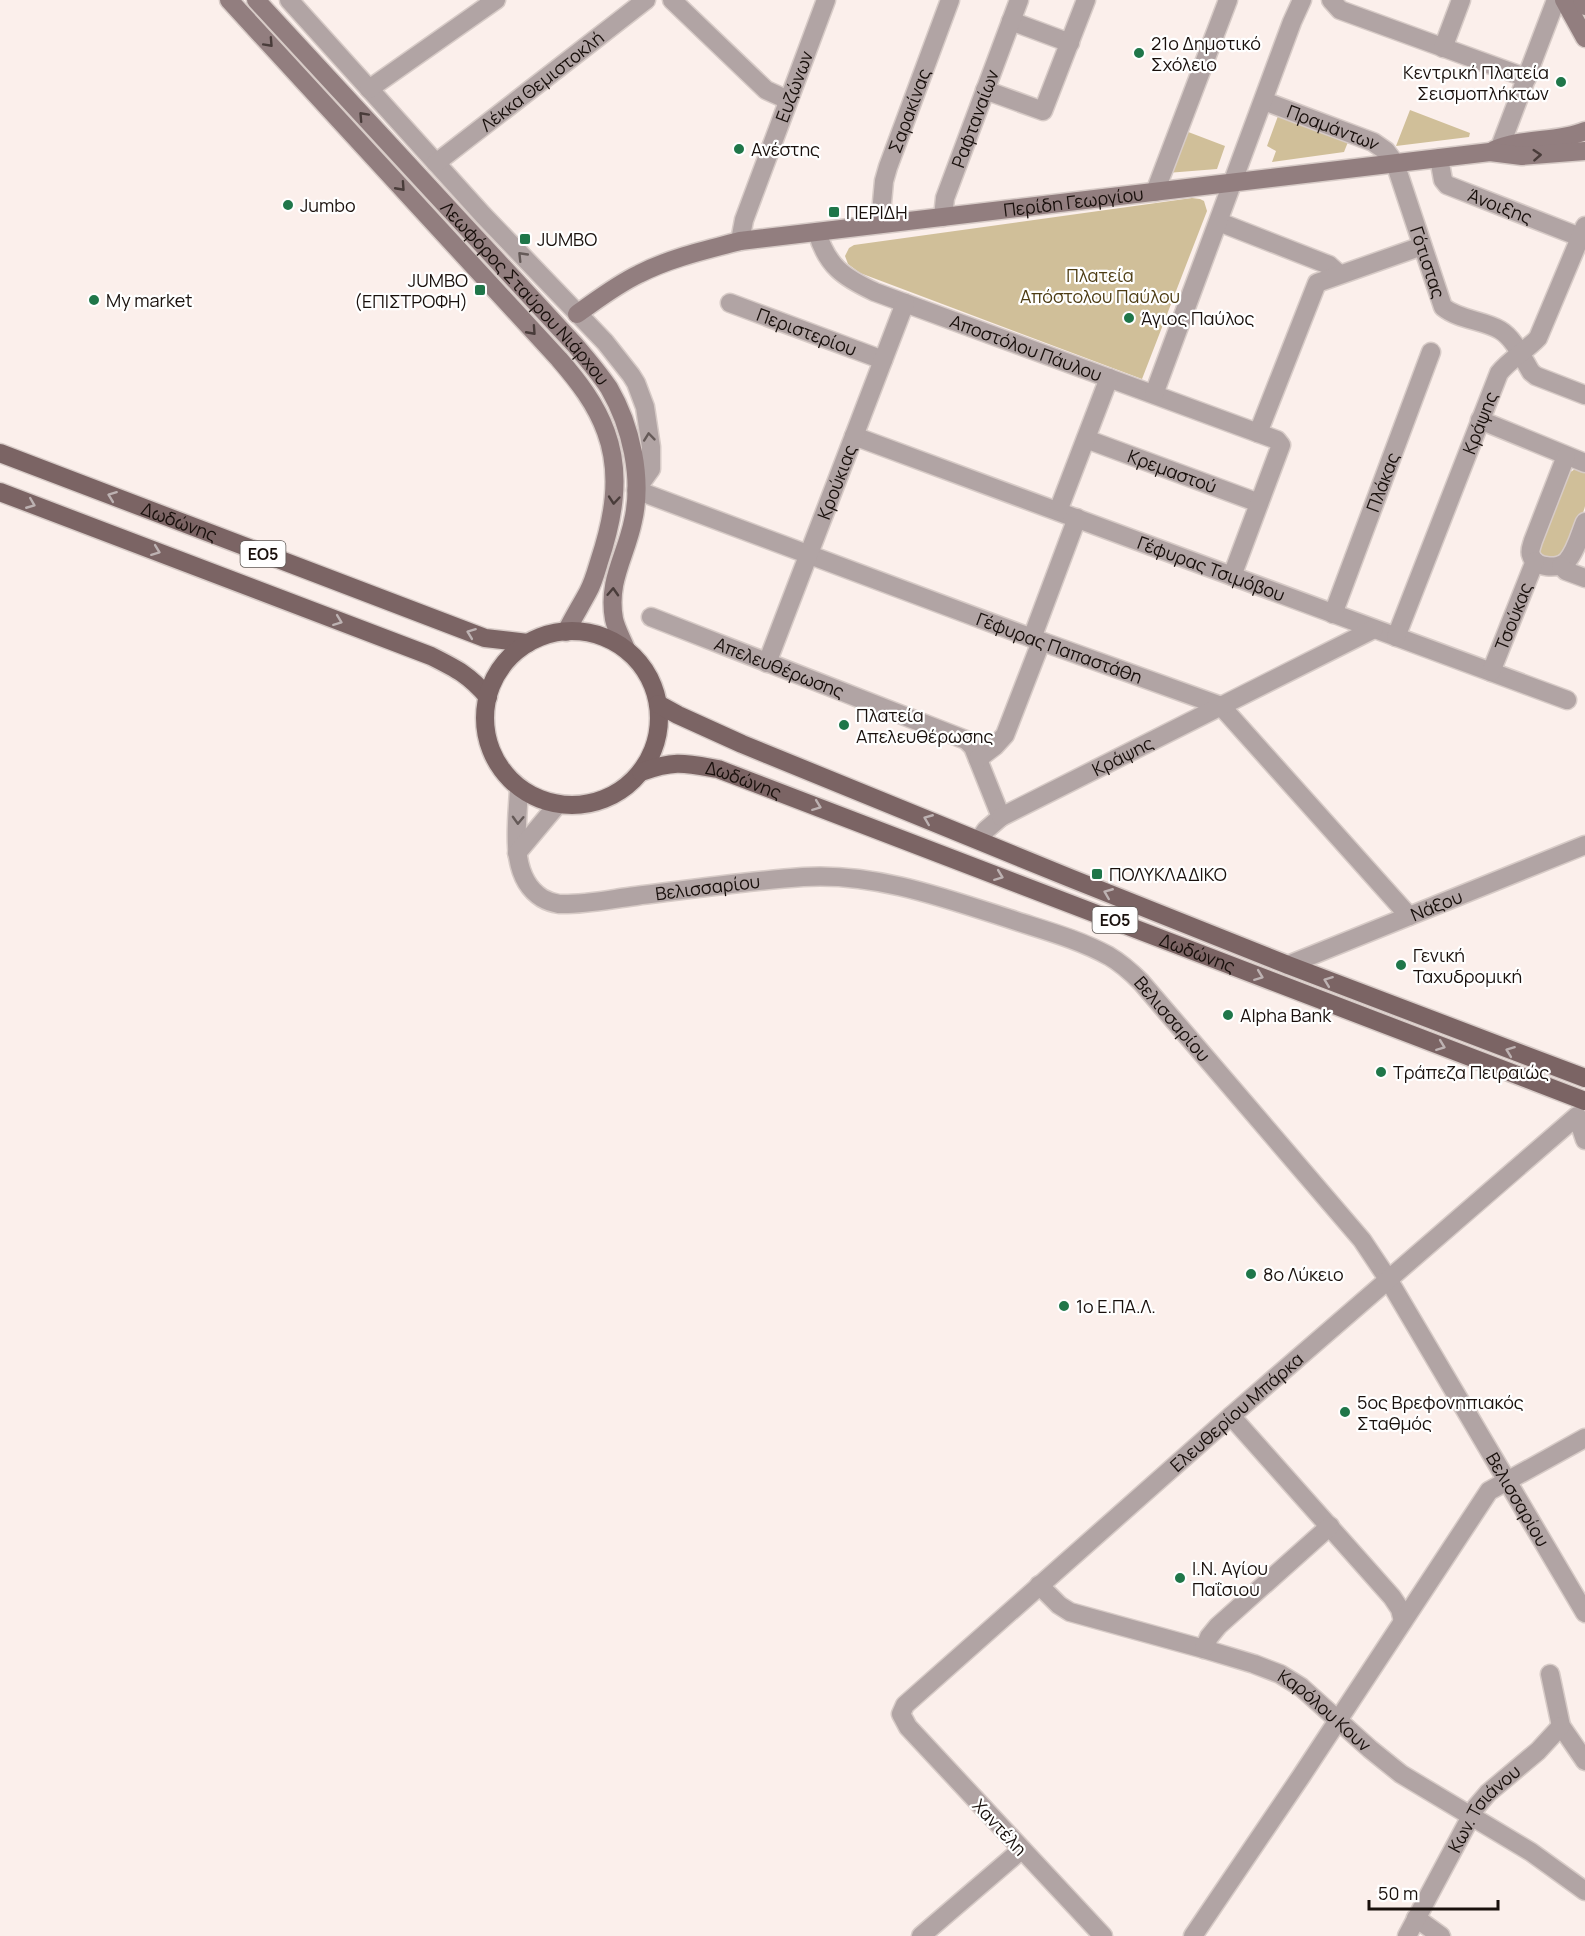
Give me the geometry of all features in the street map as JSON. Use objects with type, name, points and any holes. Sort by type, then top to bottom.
[{"type":"main road","name":"Λεωφόρος Σταύρου Νιάρχου","points":[[256,0],[592,365],[607,386],[621,413],[634,463],[636,490],[633,524],[612,589],[615,620],[626,649]]},
{"type":"main road","points":[[1564,0],[1585,38]]},
{"type":"main road","points":[[1582,0],[1585,6]]},
{"type":"main road","name":"Λεωφόρος Σταύρου Νιάρχου","points":[[234,5],[559,359],[593,404],[611,449],[615,488],[613,511],[606,542],[590,590],[566,632]]},
{"type":"main road","points":[[1495,150],[1585,131]]},
{"type":"main road","name":"Περίδη Γεωργίου","points":[[576,314],[638,274],[686,256],[740,241],[1495,150],[1522,156],[1585,151]]},
{"type":"main road","name":"Δωδώνης","points":[[0,453],[485,638],[528,643]]},
{"type":"main road","name":"Δωδώνης","points":[[0,492],[431,656],[460,670],[471,678],[488,697]]},
{"type":"main road","name":"Δωδώνης","points":[[566,632],[595,634],[626,649],[648,675],[658,704],[659,724],[656,741],[650,758],[641,772],[622,789],[600,801],[583,805],[558,804],[534,797],[519,788],[497,763],[490,747],[485,722],[488,697],[493,681],[502,666],[528,643],[544,636],[566,632]]},
{"type":"main road","name":"Δωδώνης","points":[[658,704],[742,744],[1288,965],[1585,1078]]},
{"type":"main road","name":"Δωδώνης","points":[[641,772],[669,763],[718,769],[1580,1106]]},
{"type":"street","points":[[222,0],[234,5]]},
{"type":"street","points":[[289,0],[619,358],[642,396],[648,423],[651,469],[636,490]]},
{"type":"street","points":[[369,89],[496,0]]},
{"type":"street","name":"Λέκκα Θεμιστοκλή","points":[[436,162],[646,0]]},
{"type":"street","points":[[672,0],[766,90],[788,100]]},
{"type":"street","name":"Ευζώνων","points":[[740,241],[744,220],[826,0]]},
{"type":"street","name":"Σαρακίνας","points":[[880,224],[884,181],[888,167],[950,0]]},
{"type":"street","name":"Ραφταναίων","points":[[943,217],[945,198],[1019,0]]},
{"type":"street","points":[[985,90],[1043,111],[1086,0]]},
{"type":"street","points":[[1155,192],[1228,0]]},
{"type":"street","name":"Πραμάντων","points":[[1154,394],[1302,0]]},
{"type":"street","points":[[1331,0],[1340,10],[1527,78]]},
{"type":"street","points":[[1443,48],[1461,0]]},
{"type":"street","points":[[1495,150],[1527,78],[1556,0]]},
{"type":"street","points":[[1011,21],[1070,43]]},
{"type":"street","name":"Πραμάντων","points":[[1264,101],[1373,142],[1395,163]]},
{"type":"street","name":"Άνοιξης","points":[[1439,158],[1443,180],[1449,186],[1583,231]]},
{"type":"street","name":"Γότιστας","points":[[1395,163],[1443,307],[1450,312],[1500,330],[1509,337],[1531,372],[1536,376],[1585,395]]},
{"type":"street","points":[[1219,222],[1329,265],[1339,274]]},
{"type":"street","name":"Κράψης","points":[[1396,637],[1499,373],[1533,344],[1541,332],[1583,231]]},
{"type":"street","name":"Αποστόλου Πάυλου","points":[[817,232],[825,254],[844,276],[875,292],[1277,440],[1281,445],[1259,503]]},
{"type":"street","points":[[1258,433],[1315,287],[1320,281],[1422,246]]},
{"type":"street","name":"Περιστερίου","points":[[730,303],[883,360]]},
{"type":"street","name":"Κρούκιας","points":[[767,663],[905,303]]},
{"type":"street","name":"Πλάκας","points":[[1333,614],[1431,352]]},
{"type":"street","points":[[1058,511],[1109,378]]},
{"type":"street","points":[[1480,420],[1585,463]]},
{"type":"street","name":"Γέφυρας Τσιμόβου","points":[[854,436],[1567,700]]},
{"type":"street","name":"Κρεμαστού","points":[[1086,439],[1259,503]]},
{"type":"street","name":"Τσούκας","points":[[1566,456],[1530,554],[1535,561],[1552,567],[1561,566],[1566,571],[1585,578]]},
{"type":"street","name":"Γέφυρας Παπαστάθη","points":[[636,490],[1036,640],[1221,706],[1408,916]]},
{"type":"street","points":[[1232,576],[1259,503]]},
{"type":"street","points":[[978,759],[1005,735],[1077,518]]},
{"type":"street","points":[[1561,566],[1571,555],[1585,522]]},
{"type":"street","name":"Τσούκας","points":[[1491,672],[1535,561]]},
{"type":"street","name":"Απελευθέρωσης","points":[[651,617],[965,739],[978,759],[1001,817]]},
{"type":"street","name":"Κράψης","points":[[1001,817],[1374,628]]},
{"type":"street","name":"Βελισσαρίου","points":[[519,788],[517,853],[520,866],[529,885],[542,898],[551,902],[560,904],[603,900],[805,876],[857,878],[908,888],[993,913],[1100,952],[1120,963],[1141,982],[1362,1240],[1585,1613]]},
{"type":"street","points":[[517,853],[558,804]]},
{"type":"street","points":[[979,840],[986,830],[1001,817]]},
{"type":"street","name":"Νάξου","points":[[1288,965],[1585,845]]},
{"type":"street","points":[[1580,1106],[1585,1140]]},
{"type":"street","name":"Ελευθερίου Μπάρκα","points":[[902,1714],[907,1702],[1388,1280],[1580,1106]]},
{"type":"street","points":[[1231,1416],[1392,1597],[1400,1609],[1403,1621]]},
{"type":"street","points":[[1195,1936],[1489,1491],[1585,1438]]},
{"type":"street","points":[[1204,1649],[1209,1637],[1218,1626],[1330,1527]]},
{"type":"street","name":"Καρόλου Κουν","points":[[1039,1585],[1070,1612],[1254,1664],[1287,1678],[1308,1693],[1394,1769],[1532,1852],[1583,1889]]},
{"type":"street","points":[[1550,1674],[1561,1726],[1585,1761]]},
{"type":"street","name":"Χαντέλη","points":[[902,1714],[908,1727],[1103,1936]]},
{"type":"street","name":"Κων. Τσιάνου","points":[[1407,1936],[1470,1816],[1488,1793],[1538,1751],[1561,1726]]},
{"type":"street","points":[[921,1936],[1021,1850]]},
{"type":"street","points":[[1416,1918],[1441,1936]]},
{"type":"green space","points":[[1410,110],[1470,133],[1469,137],[1396,146]]},
{"type":"green space","points":[[1278,116],[1348,142],[1344,152],[1272,162],[1276,151],[1267,146]]},
{"type":"green space","points":[[1183,130],[1225,146],[1217,169],[1167,173]]},
{"type":"green space","name":"Πλατεία Απόστολου Παύλου","points":[[1192,198],[1204,201],[1207,211],[1142,379],[860,273],[848,264],[845,256],[849,248],[854,245]]},
{"type":"green space","points":[[1585,468],[1585,506],[1574,534],[1560,554],[1552,558],[1541,557],[1536,547],[1566,475],[1575,469]]},
{"type":"place","name":"21ο Δημοτικό Σχόλειο","points":[[1139,53]]},
{"type":"place","name":"Κεντρική Πλατεία Σεισμοπλήκτων","points":[[1561,82]]},
{"type":"place","name":"Ανέστης","points":[[739,149]]},
{"type":"place","name":"Jumbo","points":[[288,205]]},
{"type":"place","name":"ΠΕΡΙΔΗ","points":[[834,212]]},
{"type":"place","name":"JUMBO","points":[[525,239]]},
{"type":"place","name":"JUMBO (ΕΠΙΣΤΡΟΦΗ)","points":[[480,290]]},
{"type":"place","name":"My market","points":[[94,300]]},
{"type":"place","name":"Άγιος Παύλος","points":[[1129,318]]},
{"type":"place","name":"Πλατεία Απελευθέρωσης","points":[[844,725]]},
{"type":"place","name":"ΠΟΛΥΚΛΑΔΙΚΟ","points":[[1097,874]]},
{"type":"place","name":"Γενική Ταχυδρομική","points":[[1401,965]]},
{"type":"place","name":"Alpha Bank","points":[[1228,1015]]},
{"type":"place","name":"Τράπεζα Πειραιώς","points":[[1381,1072]]},
{"type":"place","name":"8ο Λύκειο","points":[[1251,1274]]},
{"type":"place","name":"1ο Ε.ΠΑ.Λ.","points":[[1064,1306]]},
{"type":"place","name":"5ος Βρεφονηπιακός Σταθμός","points":[[1345,1412]]},
{"type":"place","name":"Ι.Ν. Αγίου Παΐσιου","points":[[1180,1578]]}]
